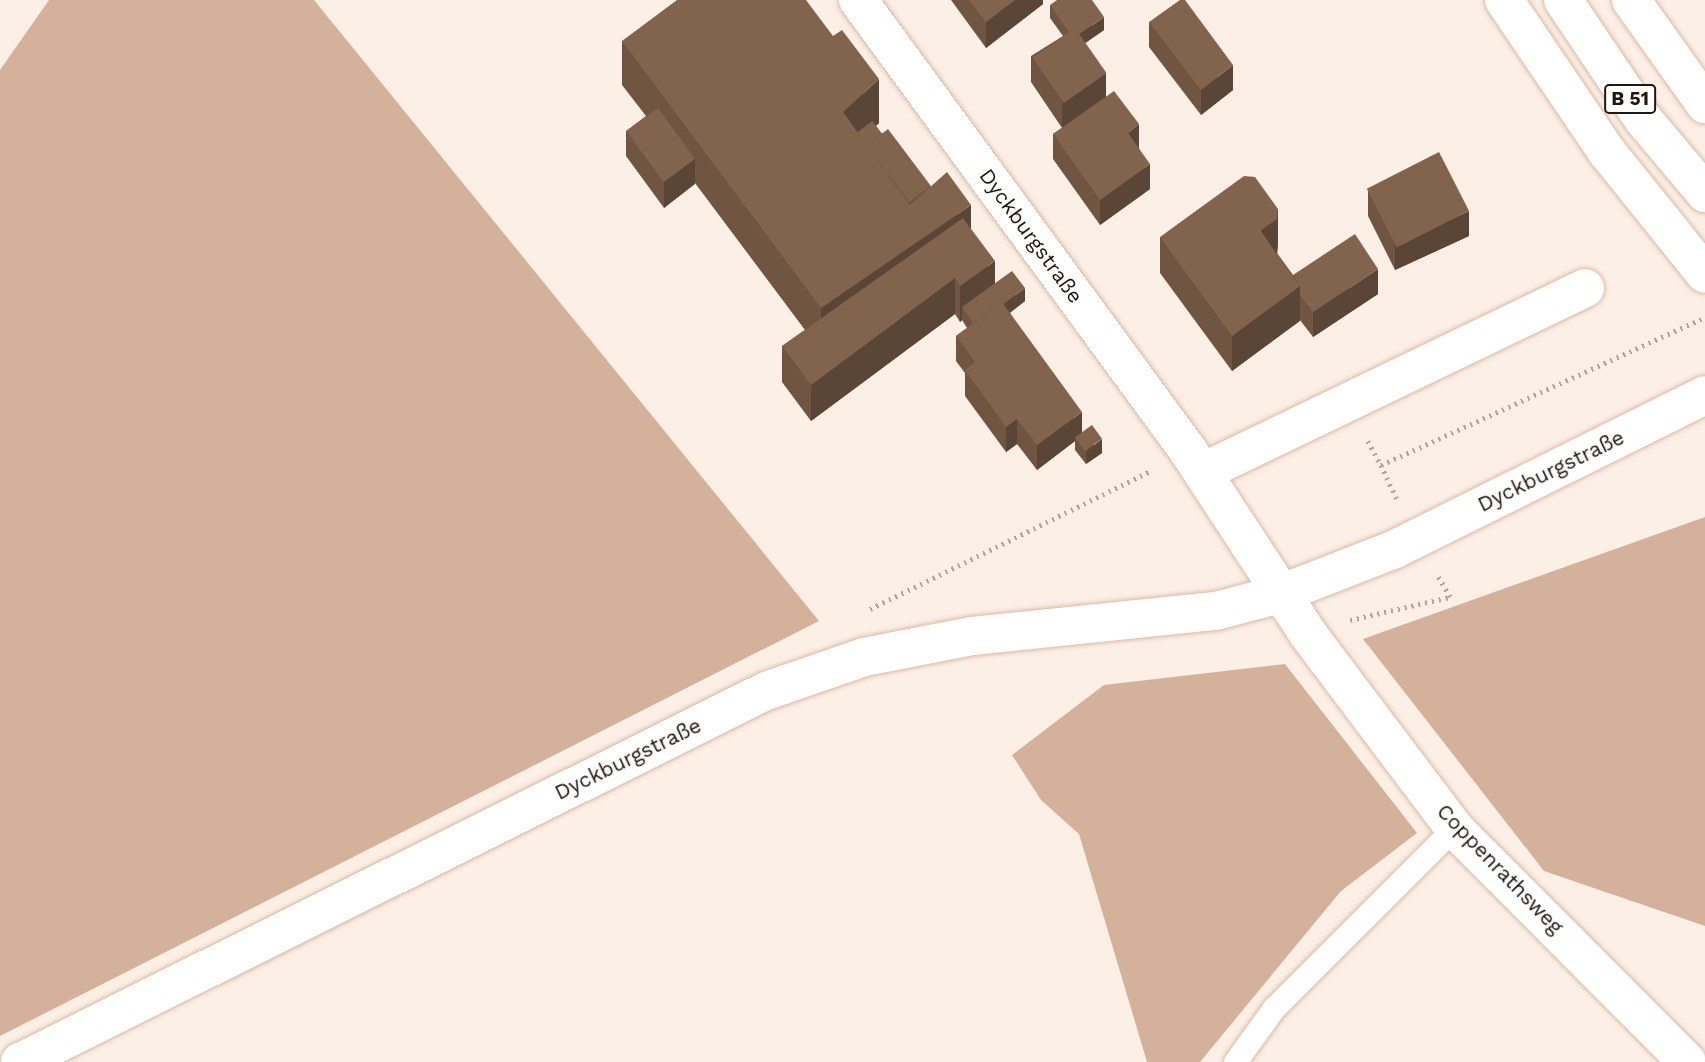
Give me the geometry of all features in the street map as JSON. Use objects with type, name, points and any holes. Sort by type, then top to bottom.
[{"type":"main road","name":"Dyckburgstraße","points":[[858,0],[1203,472],[1280,594]]},
{"type":"main road","points":[[1504,0],[1607,152],[1705,275]]},
{"type":"main road","name":"B 51","points":[[1563,0],[1643,118],[1705,193]]},
{"type":"main road","name":"B 51","points":[[1631,0],[1705,104]]},
{"type":"main road","points":[[1203,472],[1584,288]]},
{"type":"main road","name":"Dyckburgstraße","points":[[20,1062],[766,691],[864,657],[945,641],[1216,611],[1280,594],[1392,550],[1705,395]]},
{"type":"main road","name":"Coppenrathsweg","points":[[1280,594],[1454,828],[1687,1062]]},
{"type":"lane","points":[[1235,1062],[1274,1008],[1454,828]]},
{"type":"path","points":[[1347,402],[1381,466],[1705,317]]},
{"type":"shaded area","points":[[49,0],[314,0],[819,621],[0,1036],[0,70]]},
{"type":"shaded area","points":[[1705,517],[1705,926],[1544,871],[1363,639]]},
{"type":"shaded area","points":[[1285,664],[1417,833],[1341,891],[1200,1062],[1147,1062],[1079,834],[1041,800],[1012,755],[1104,685]]},
{"type":"building","points":[[677,0],[806,0],[833,36],[842,30],[879,79],[843,112],[910,205],[947,172],[971,205],[821,308],[622,41]]},
{"type":"building","points":[[969,0],[1015,0],[986,22]]},
{"type":"building","points":[[1057,0],[1092,0],[1104,17],[1079,34],[1075,28],[1069,32],[1050,5]]},
{"type":"building","points":[[1180,0],[1185,0],[1233,65],[1201,90],[1149,22]]},
{"type":"building","points":[[1075,28],[1107,73],[1064,103],[1032,58]]},
{"type":"building","points":[[1114,91],[1139,124],[1128,133],[1150,164],[1100,200],[1053,134]]},
{"type":"building","points":[[658,108],[695,159],[663,182],[626,131]]},
{"type":"building","points":[[872,121],[882,134],[867,145],[857,133]]},
{"type":"building","points":[[888,129],[931,186],[909,202],[866,145]]},
{"type":"building","points":[[1439,152],[1469,211],[1397,248],[1367,189]]},
{"type":"building","points":[[1244,176],[1255,177],[1278,209],[1277,219],[1260,231],[1300,286],[1232,336],[1160,237]]},
{"type":"building","points":[[963,218],[995,261],[960,286],[955,278],[811,385],[782,346]]},
{"type":"building","points":[[1355,234],[1378,269],[1313,312],[1300,295],[1300,286],[1293,275]]},
{"type":"building","points":[[1012,271],[1025,288],[973,323],[962,307]]},
{"type":"building","points":[[1002,302],[1082,412],[1037,445],[1017,419],[1006,427],[965,370],[975,362],[956,336]]},
{"type":"building","points":[[1092,425],[1102,439],[1085,451],[1075,437]]}]
